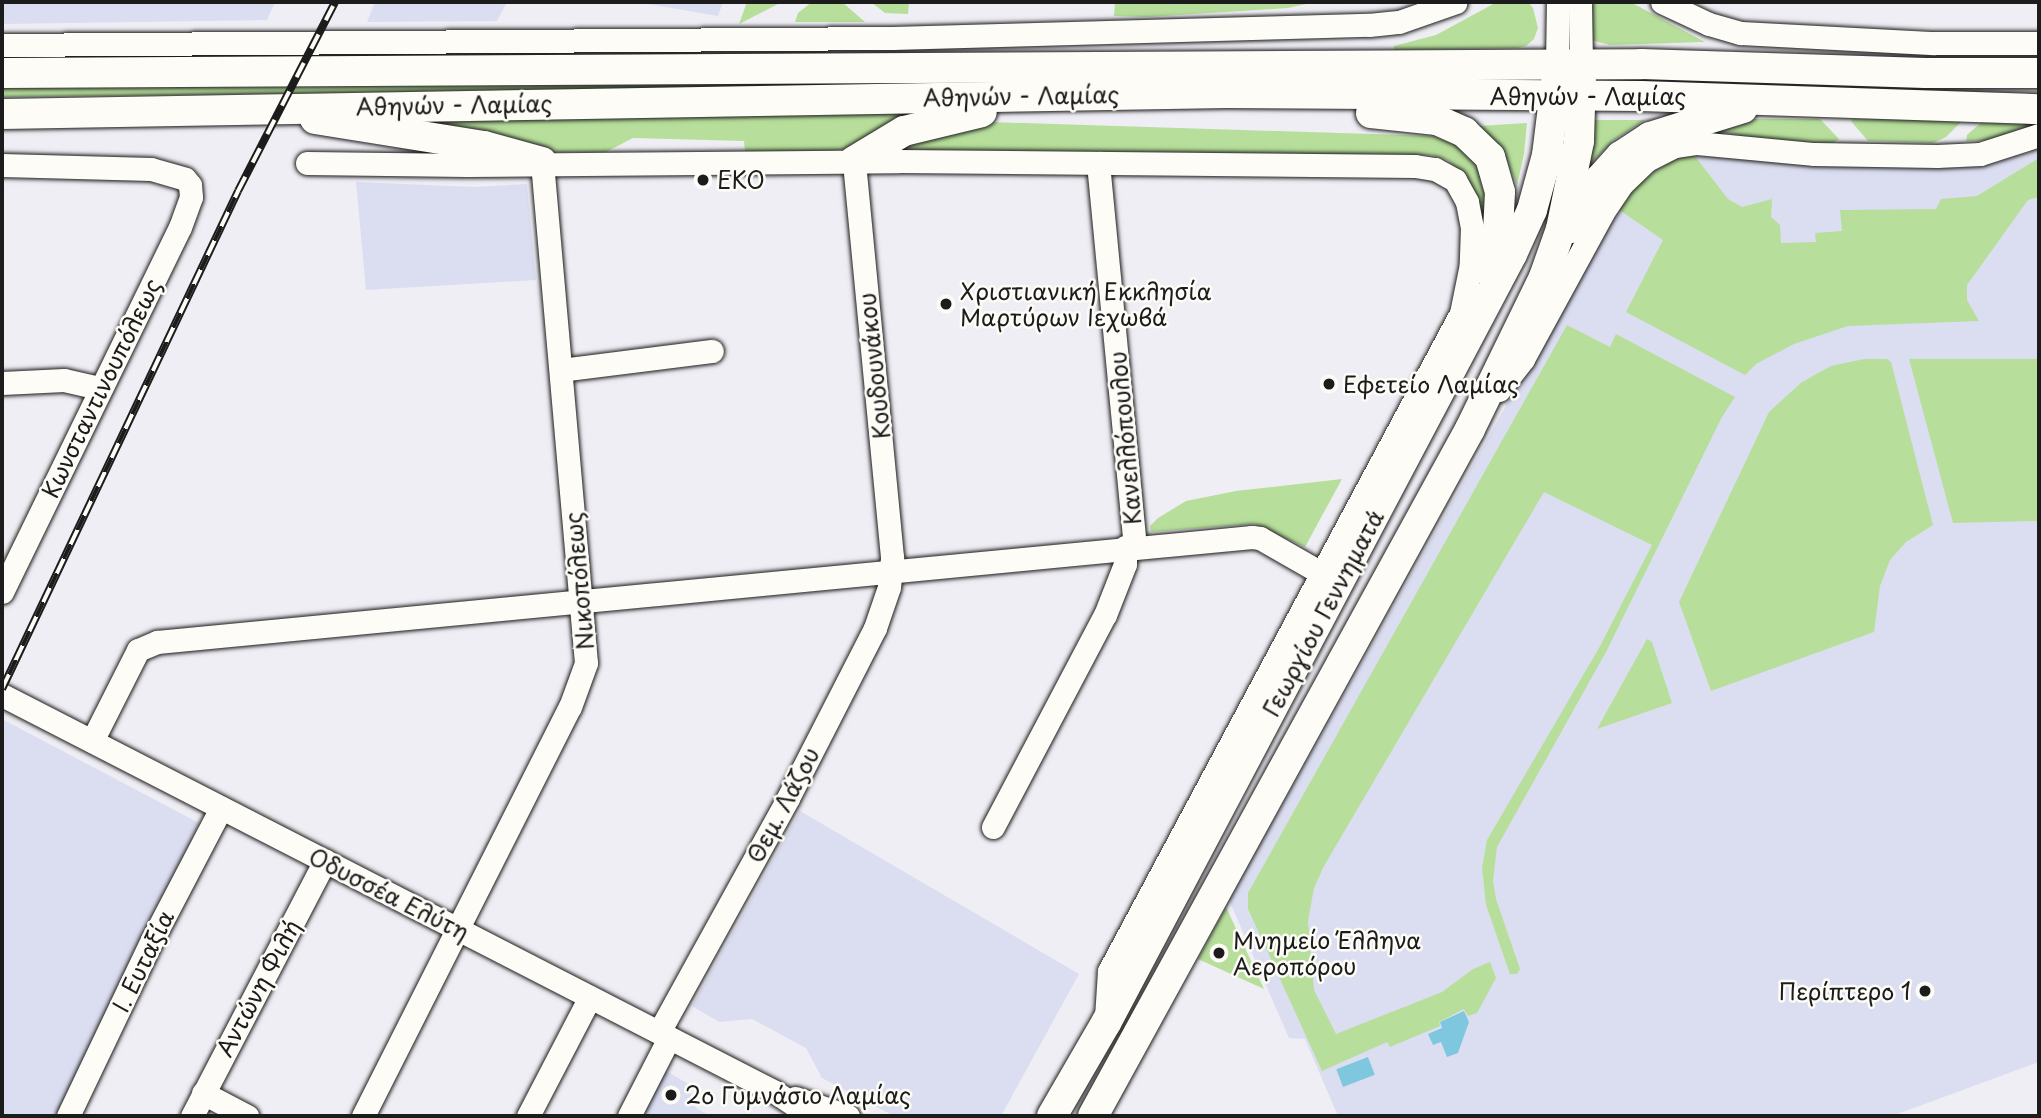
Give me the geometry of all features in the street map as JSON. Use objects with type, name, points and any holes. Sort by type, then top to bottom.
[{"type":"main road","name":"Αθηνών - Λαμίας","points":[[2,74],[1569,64],[2039,73]]},
{"type":"main road","points":[[1568,96],[1569,64]]},
{"type":"main road","name":"Αθηνών - Λαμίας","points":[[2,114],[1164,93],[1568,96],[2039,109]]},
{"type":"main road","points":[[1164,93],[1216,108],[1419,116],[1437,120],[1464,132],[1490,157],[1500,192],[1496,246],[1476,324]]},
{"type":"main road","points":[[854,161],[904,131],[935,121],[1101,95]]},
{"type":"main road","name":"Γεωργίου Γεννηματά","points":[[1093,1116],[1470,429],[1544,277],[1561,229],[1579,141],[1568,96]]},
{"type":"main road","name":"Γεωργίου Γεννηματά","points":[[1052,1116],[1106,1023],[1476,324],[1532,210],[1547,155],[1568,96]]},
{"type":"main road","points":[[1544,277],[1600,179],[1621,156],[1650,137],[1681,125],[1781,100]]},
{"type":"main road","points":[[282,107],[333,124],[484,146],[541,162]]},
{"type":"street","points":[[2,45],[892,38],[1368,25],[1399,22],[1456,2]]},
{"type":"street","points":[[1558,2],[1569,64]]},
{"type":"street","points":[[1569,64],[1580,2]]},
{"type":"street","points":[[1662,2],[1709,24],[1741,33],[1935,43],[2039,43]]},
{"type":"street","points":[[1470,429],[1523,359],[1603,212],[1621,185],[1647,160],[1675,146],[1698,143],[1814,154],[1969,155],[2008,147],[2039,135]]},
{"type":"street","points":[[307,163],[467,165],[541,162],[854,161],[1423,166],[1444,172],[1463,192],[1470,212],[1472,245],[1461,313],[1109,971],[1106,1023]]},
{"type":"street","name":"Κουδουνάκου","points":[[854,161],[892,571]]},
{"type":"street","name":"Νικοπόλεως","points":[[363,1116],[583,676],[586,663],[541,162]]},
{"type":"street","name":"Κανελλόπουλου","points":[[992,827],[1105,615],[1130,547],[1098,163]]},
{"type":"street","name":"Κωνσταντινουπόλεως","points":[[2,165],[135,167],[169,173],[188,183],[191,197],[186,213],[2,592]]},
{"type":"street","points":[[561,370],[712,351]]},
{"type":"street","points":[[2,383],[64,380],[100,388]]},
{"type":"street","points":[[92,741],[138,650],[148,644],[1130,547],[1256,537],[1321,573]]},
{"type":"street","name":"Θεμ. Λάζου","points":[[629,1116],[664,1035],[875,628],[892,571]]},
{"type":"street","name":"Οδυσσέα Ελύτη","points":[[2,695],[775,1092],[811,1116]]},
{"type":"street","name":"Ι. Ευταξία","points":[[68,1116],[152,940],[221,808]]},
{"type":"street","name":"Αντώνη Φιλή","points":[[192,1116],[325,861]]},
{"type":"street","points":[[528,1116],[590,997]]},
{"type":"street","name":"Οδυσσέα Ελύτη","points":[[775,1092],[848,1116]]},
{"type":"street","points":[[203,1093],[247,1116]]},
{"type":"shaded area","points":[[2,2],[275,2],[267,20],[2,24]]},
{"type":"shaded area","points":[[375,2],[507,2],[497,21],[367,22]]},
{"type":"shaded area","points":[[636,2],[723,2],[718,16]]},
{"type":"shaded area","points":[[2039,150],[2039,1062],[1892,1116],[1338,1116],[1305,1039],[1289,1038],[1229,900],[1624,195],[1674,154],[1799,163],[1961,168]]},
{"type":"shaded area","points":[[356,182],[474,187],[527,184],[536,280],[366,290]]},
{"type":"shaded area","points":[[2,719],[199,823],[64,1116],[2,1116]]},
{"type":"shaded area","points":[[800,811],[1079,974],[1001,1116],[894,1116],[822,1078],[806,1048],[752,1019],[719,1022],[692,1006]]},
{"type":"shaded area","name":"2ο Γυμνάσιο Λαμίας","points":[[664,1070],[687,1083],[696,1108],[711,1116],[640,1116]]},
{"type":"green space","points":[[747,2],[782,2],[739,24]]},
{"type":"green space","points":[[812,2],[842,2],[865,22],[795,22],[798,13]]},
{"type":"green space","points":[[871,2],[909,2],[908,14],[885,13]]},
{"type":"green space","points":[[1115,2],[1315,2],[1288,8],[1147,17],[1114,16]]},
{"type":"green space","points":[[1497,2],[1528,2],[1533,8],[1538,28],[1534,39],[1526,46],[1394,50],[1394,46],[1436,35]]},
{"type":"green space","points":[[1629,2],[1705,42],[1610,45],[1591,40],[1588,11],[1595,3]]},
{"type":"green space","points":[[1123,73],[1123,85],[2,97],[2,87]]},
{"type":"green space","points":[[938,113],[857,146],[834,151],[745,152],[744,141],[633,138],[606,152],[556,152],[364,117]]},
{"type":"green space","points":[[2039,117],[2039,124],[2009,140],[1966,141],[1967,135],[1983,121]]},
{"type":"green space","points":[[1734,119],[1820,119],[1839,139],[1833,143],[1774,144],[1723,132],[1701,123]]},
{"type":"green space","points":[[1592,120],[1645,120],[1614,140],[1585,169]]},
{"type":"green space","points":[[1851,121],[1962,121],[1946,137],[1933,143],[1868,141]]},
{"type":"green space","points":[[989,122],[1433,136],[1456,145],[1472,159],[1484,181],[1487,213],[1483,228],[1462,174],[1448,160],[1430,155],[890,150]]},
{"type":"green space","points":[[1527,123],[1517,185],[1504,154],[1479,126]]},
{"type":"green space","points":[[1681,154],[1694,155],[1728,199],[1742,207],[1772,199],[1771,217],[1780,225],[1781,243],[1816,242],[1815,233],[1842,231],[1840,210],[1936,209],[1941,199],[1977,196],[2039,158],[2039,197],[2028,200],[1967,285],[1967,300],[1979,321],[1848,326],[1794,344],[1756,364],[1745,375],[1626,312],[1663,240],[1618,209],[1642,180]]},
{"type":"green space","points":[[1567,325],[1610,347],[1616,334],[1735,397],[1722,417],[1606,652],[1497,847],[1493,881],[1496,899],[1520,969],[1517,974],[1510,974],[1486,905],[1482,868],[1487,840],[1599,648],[1652,545],[1544,492],[1324,866],[1314,888],[1308,921],[1314,990],[1336,1034],[1442,992],[1473,969],[1490,962],[1496,978],[1477,1013],[1468,1016],[1464,1009],[1439,1022],[1440,1026],[1390,1047],[1387,1042],[1322,1071],[1248,909],[1248,893]]},
{"type":"green space","points":[[1864,359],[1887,359],[1891,362],[1933,525],[1906,542],[1890,560],[1880,586],[1874,632],[1711,691],[1679,602],[1769,412],[1802,382],[1831,366]]},
{"type":"green space","points":[[1909,359],[2039,359],[2039,521],[1953,523]]},
{"type":"green space","points":[[1342,479],[1305,547],[1254,524],[1151,532],[1150,526],[1158,518],[1186,501],[1236,491]]},
{"type":"green space","points":[[1647,639],[1652,642],[1672,703],[1597,729]]},
{"type":"green space","points":[[1226,907],[1264,989],[1198,959]]},
{"type":"water","points":[[1464,1011],[1469,1022],[1458,1053],[1447,1057],[1441,1042],[1433,1045],[1428,1034],[1442,1028],[1440,1022]]},
{"type":"water","points":[[1368,1057],[1375,1075],[1343,1087],[1336,1069]]},
{"type":"railway","points":[[2,689],[238,191],[335,2]]},
{"type":"place","name":"EKO","points":[[703,180]]},
{"type":"place","name":"Χριστιανική Εκκλησία Μαρτύρων Ιεχωβά","points":[[946,304]]},
{"type":"place","name":"Εφετείο Λαμίας","points":[[1329,384]]},
{"type":"place","name":"Μνημείο Έλληνα Αεροπόρου","points":[[1219,953]]},
{"type":"place","name":"Περίπτερο 1","points":[[1925,991]]},
{"type":"place","name":"2ο Γυμνάσιο Λαμίας","points":[[671,1095]]}]
